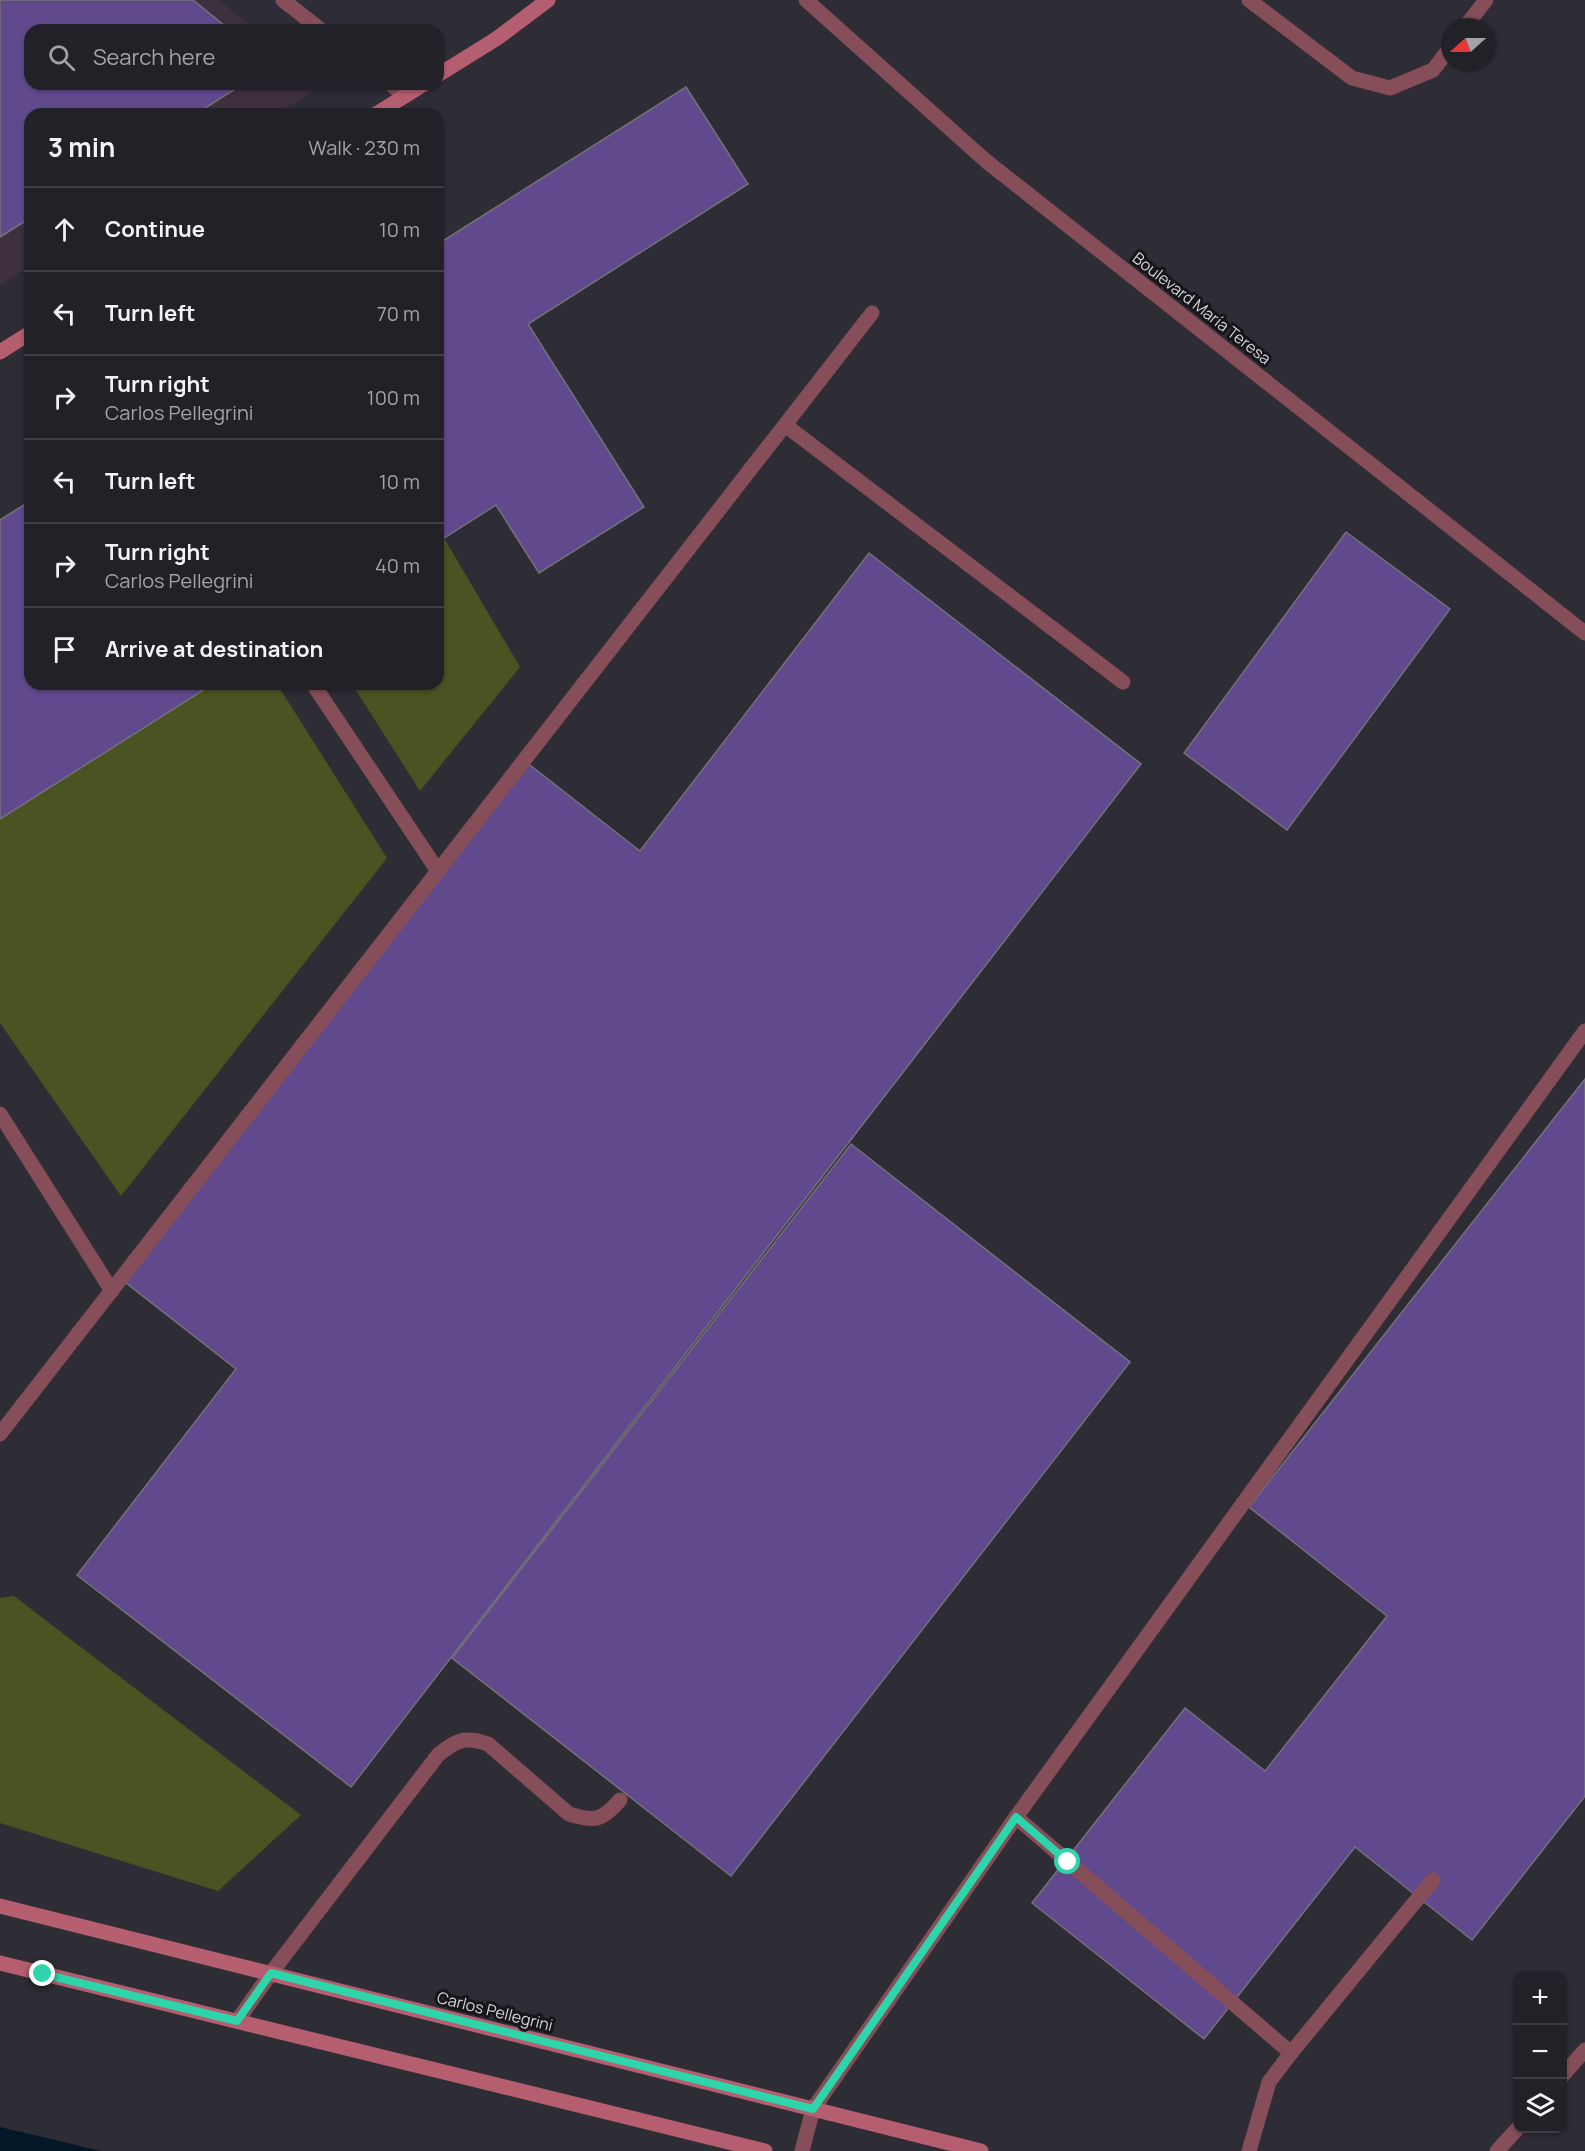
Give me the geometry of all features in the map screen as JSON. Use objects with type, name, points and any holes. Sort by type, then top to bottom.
[{"type":"main road","points":[[444,71],[496,39],[548,0]]},
{"type":"main road","points":[[386,108],[414,90]]},
{"type":"main road","points":[[0,352],[24,337]]},
{"type":"main road","name":"Carlos Pellegrini","points":[[0,1906],[981,2151]]},
{"type":"main road","points":[[0,1963],[765,2151]]},
{"type":"street","points":[[283,0],[313,24]]},
{"type":"street","name":"Boulevard María Teresa","points":[[806,0],[986,161],[1585,633]]},
{"type":"street","points":[[1250,0],[1352,78],[1390,88],[1433,70],[1441,60]]},
{"type":"street","points":[[1473,18],[1486,0]]},
{"type":"street","points":[[398,90],[405,96]]},
{"type":"street","points":[[0,1434],[872,312]]},
{"type":"street","points":[[785,425],[1123,682]]},
{"type":"street","points":[[317,690],[438,871]]},
{"type":"street","points":[[802,2151],[813,2109],[1016,1817],[1585,1031]]},
{"type":"street","points":[[0,1114],[112,1291]]},
{"type":"street","points":[[237,2021],[271,1973],[438,1755],[453,1742],[474,1739],[488,1744],[568,1814],[585,1819],[600,1819],[620,1800]]},
{"type":"street","points":[[1016,1817],[1291,2053]]},
{"type":"street","points":[[1249,2151],[1269,2082],[1433,1880]]},
{"type":"street","points":[[1567,2071],[1585,2050]]},
{"type":"street","points":[[1497,2151],[1513,2133]]},
{"type":"shaded area","points":[[0,0],[218,0],[249,24],[24,24],[24,90],[315,90],[286,108],[24,108],[24,270],[0,285]]},
{"type":"green space","points":[[444,538],[520,667],[420,791],[356,690],[444,690]]},
{"type":"green space","points":[[204,690],[281,690],[387,858],[121,1196],[0,1023],[0,819]]},
{"type":"green space","points":[[14,1596],[301,1815],[218,1891],[0,1823],[0,1598]]},
{"type":"water","points":[[0,2127],[101,2151],[0,2151]]},
{"type":"building","points":[[0,0],[193,0],[223,24],[24,24],[24,90],[234,90],[205,108],[24,108],[24,222],[0,237]]},
{"type":"building","points":[[686,87],[748,184],[528,324],[644,507],[539,573],[496,505],[444,538],[444,240]]},
{"type":"building","points":[[24,505],[24,690],[204,690],[0,819],[0,520]]},
{"type":"building","points":[[1346,532],[1450,609],[1287,830],[1184,753]]},
{"type":"building","points":[[869,553],[1141,764],[351,1787],[77,1575],[236,1369],[125,1282],[526,762],[640,851]]},
{"type":"building","points":[[1585,1079],[1585,1796],[1472,1940],[1355,1847],[1204,2039],[1032,1903],[1185,1708],[1265,1771],[1387,1616],[1249,1507]]},
{"type":"building","points":[[851,1144],[1130,1362],[731,1876],[452,1658]]},
{"type":"route","points":[[43,1974],[237,2021],[271,1973],[813,2109],[1016,1817],[1068,1862]]}]
